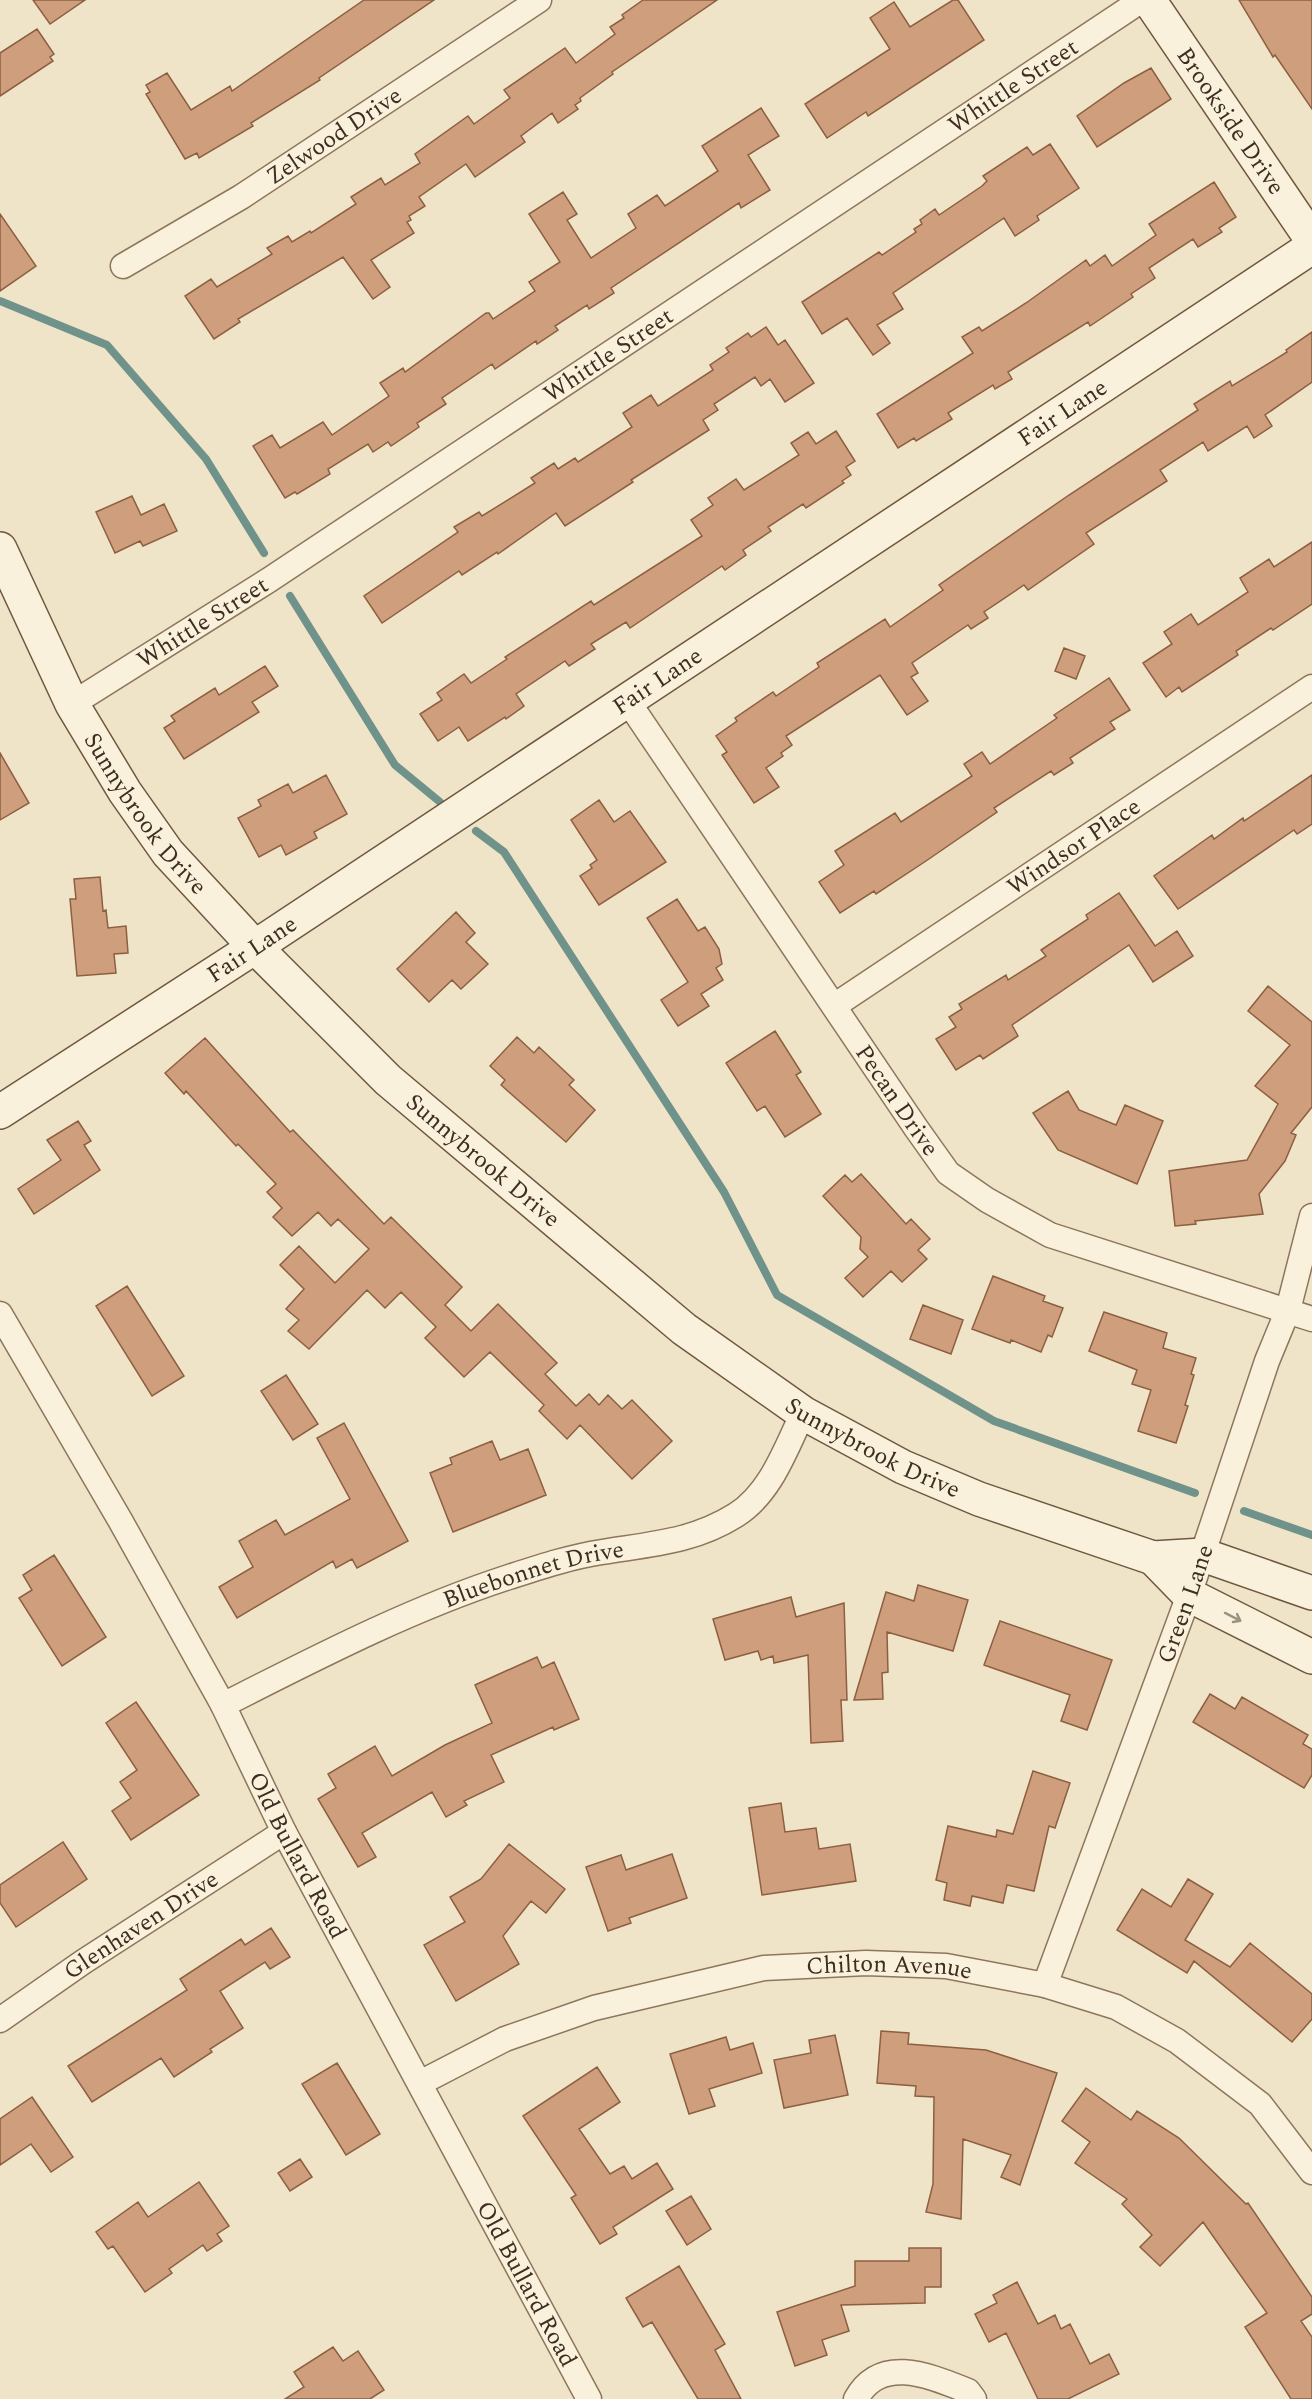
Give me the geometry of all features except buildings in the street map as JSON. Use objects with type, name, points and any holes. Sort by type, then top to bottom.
[{"type":"main road","name":"Brookside Drive","points":[[1149,0],[1312,240]]},
{"type":"main road","name":"Fair Lane","points":[[0,1112],[255,947],[1312,247]]},
{"type":"main road","name":"Sunnybrook Drive","points":[[0,549],[72,704],[125,792],[168,854],[255,947],[387,1080],[684,1329],[803,1413],[903,1467],[979,1499],[1154,1558],[1203,1555],[1312,1593]]},
{"type":"main road","name":"Sunnybrook Drive","points":[[1154,1558],[1189,1595],[1312,1657]]},
{"type":"street","name":"Zelwood Drive","points":[[123,266],[241,197],[539,0]]},
{"type":"street","name":"Whittle Street","points":[[72,704],[269,580],[1142,0]]},
{"type":"street","name":"Windsor Place","points":[[834,1006],[1312,687]]},
{"type":"street","name":"Pecan Drive","points":[[627,700],[948,1173],[987,1200],[1050,1235],[1312,1319]]},
{"type":"street","name":"Green Lane","points":[[1045,1985],[1203,1555],[1263,1372],[1288,1310],[1312,1216]]},
{"type":"street","name":"Old Bullard Road","points":[[0,1314],[223,1705],[284,1832],[589,2399]]},
{"type":"street","name":"Bluebonnet Drive","points":[[223,1705],[408,1615],[508,1577],[575,1557],[684,1539],[706,1532],[739,1513],[760,1492],[775,1470],[803,1413]]},
{"type":"street","name":"Glenhaven Drive","points":[[0,2020],[83,1962],[284,1832]]},
{"type":"street","name":"Chilton Avenue","points":[[420,2083],[505,2039],[594,2008],[764,1968],[866,1963],[946,1966],[1045,1985],[1116,2007],[1177,2041],[1260,2104],[1312,2172]]},
{"type":"street","points":[[856,2399],[863,2386],[880,2374],[907,2372],[968,2391],[974,2399]]},
{"type":"waterway","points":[[0,301],[107,345],[206,459],[264,553]]},
{"type":"waterway","points":[[290,596],[395,765],[440,802]]},
{"type":"waterway","points":[[476,831],[504,852],[724,1192],[777,1295],[994,1421],[1195,1493]]},
{"type":"waterway","points":[[1244,1511],[1312,1535]]}]
